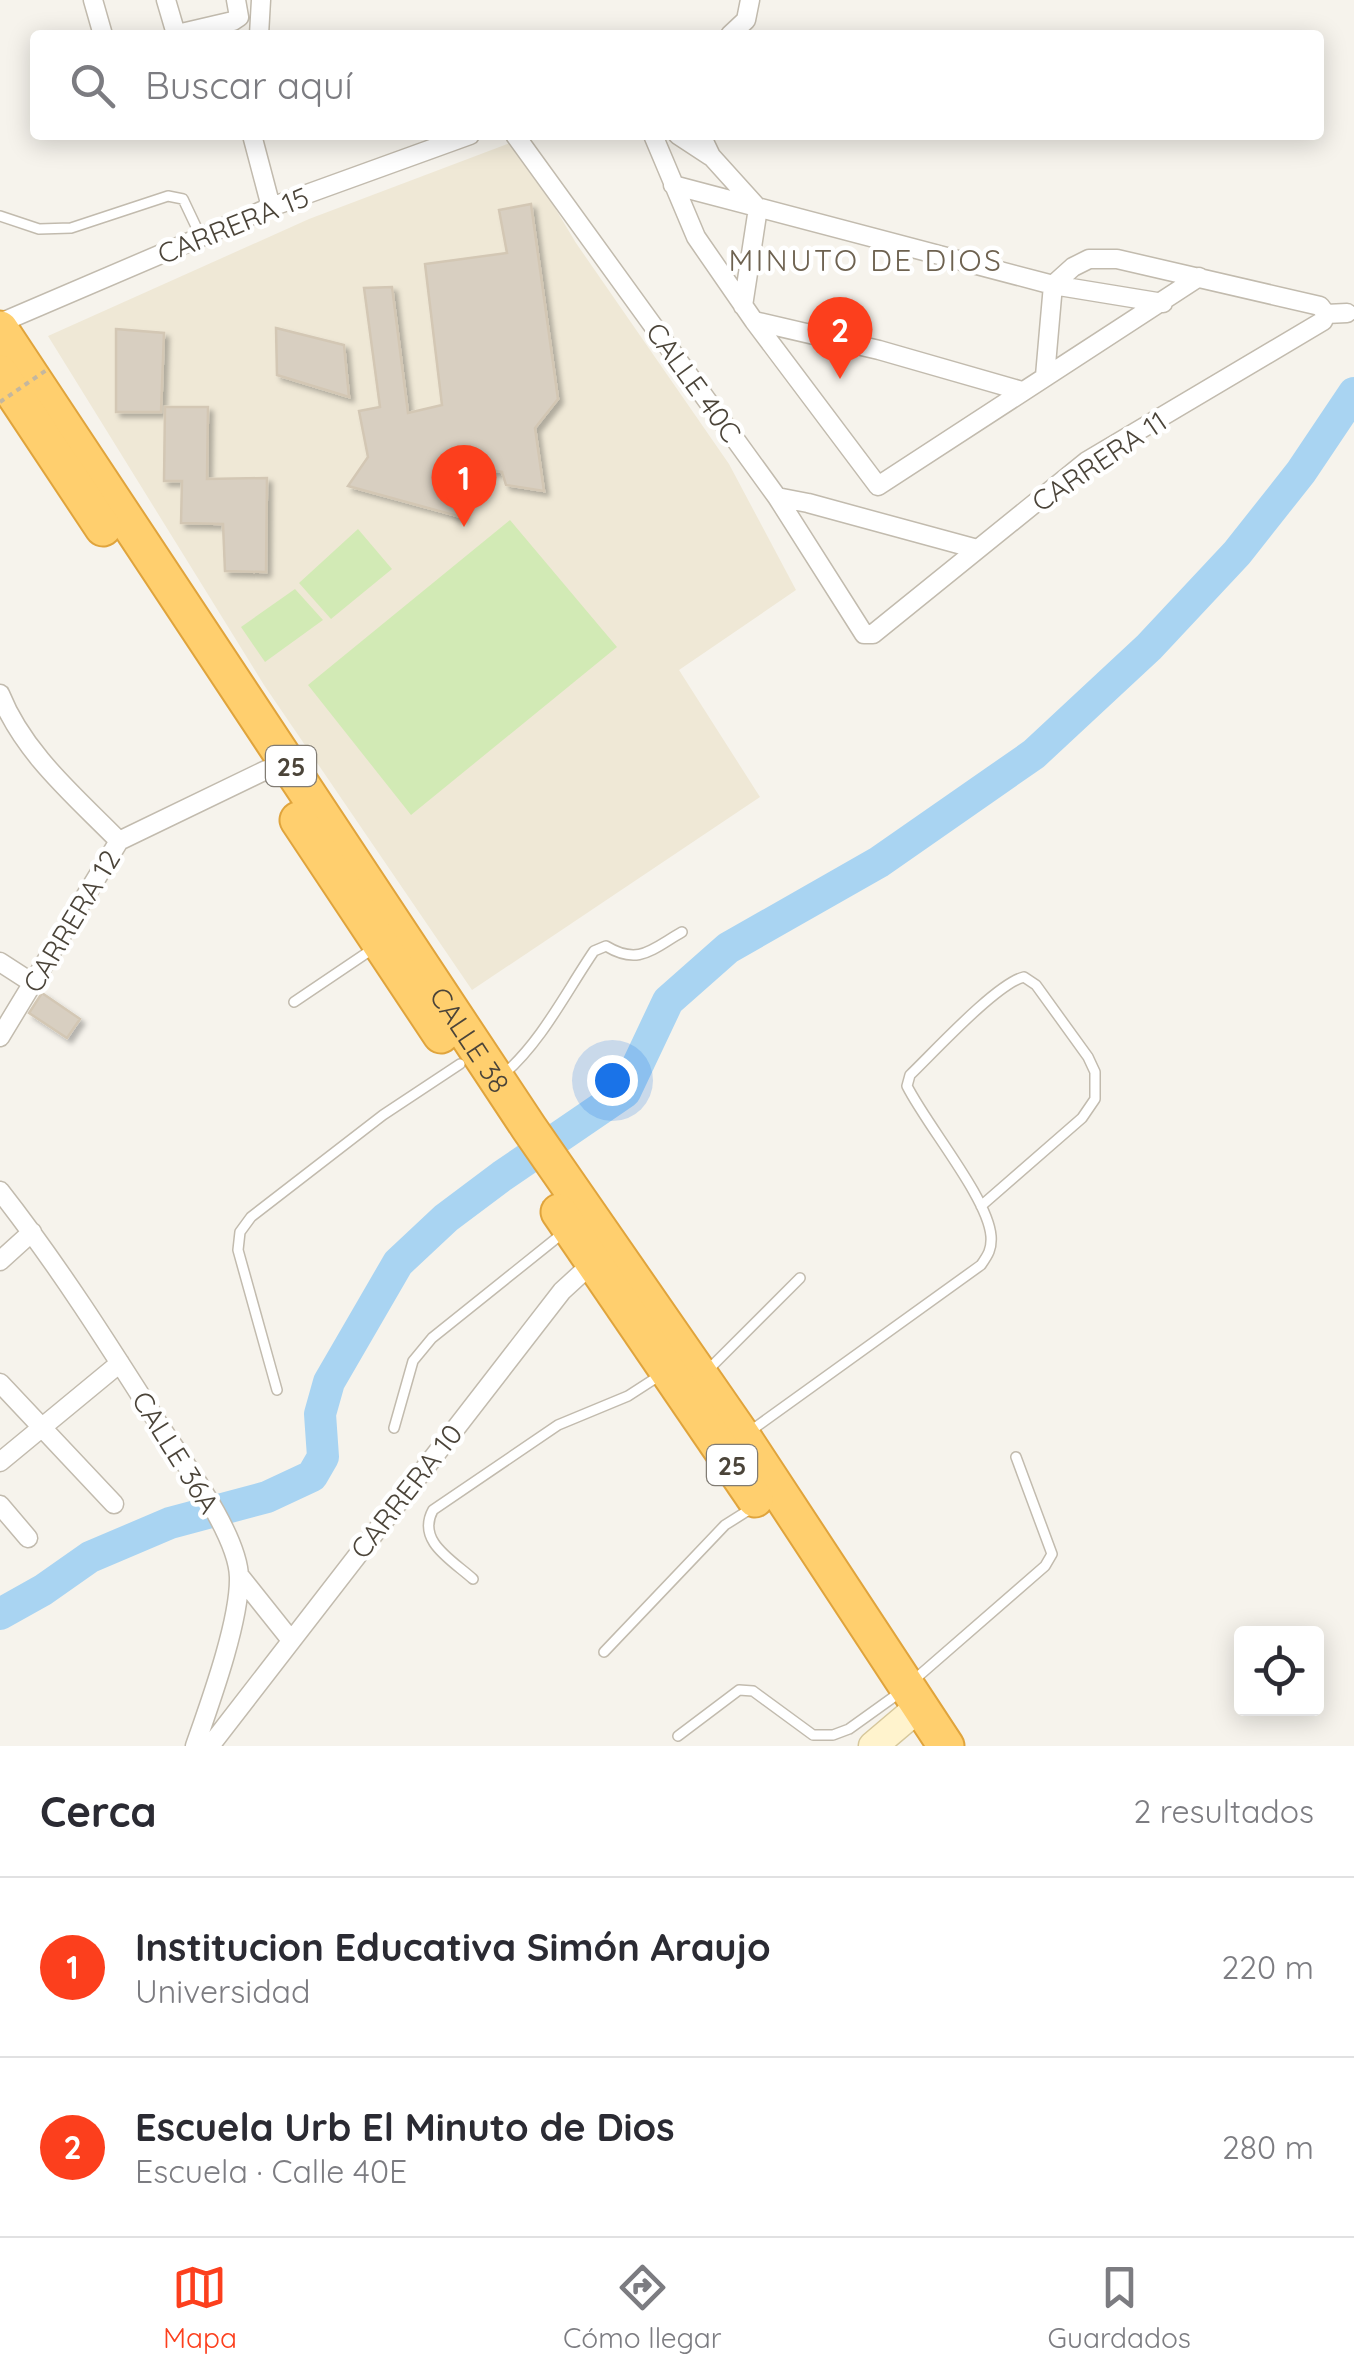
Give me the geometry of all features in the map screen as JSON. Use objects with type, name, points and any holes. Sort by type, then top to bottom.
[{"type":"highway","name":"CALLE 38","points":[[0,326],[390,937],[460,1064],[519,1132],[552,1180],[684,1373],[758,1504],[913,1724]]},
{"type":"highway","name":"CALLE 38","points":[[0,373],[266,770],[498,1079],[519,1132]]},
{"type":"highway","name":"CALLE 38","points":[[684,1373],[743,1437],[913,1724]]},
{"type":"street","points":[[93,0],[102,30]]},
{"type":"street","points":[[166,0],[174,30]]},
{"type":"street","points":[[197,30],[233,22],[239,17],[236,0]]},
{"type":"street","points":[[259,30],[261,0]]},
{"type":"street","points":[[736,30],[746,20],[750,0]]},
{"type":"street","points":[[253,140],[271,207]]},
{"type":"street","name":"CARRERA 15","points":[[0,326],[271,207],[456,140]]},
{"type":"street","name":"CALLE 40C","points":[[518,140],[777,498],[864,634]]},
{"type":"street","points":[[654,140],[696,237],[748,314],[878,486],[1199,277]]},
{"type":"street","points":[[686,140],[711,156],[758,208],[748,314]]},
{"type":"street","points":[[703,140],[711,156]]},
{"type":"street","points":[[673,185],[1053,284],[1163,303]]},
{"type":"street","points":[[1046,376],[1053,284],[1072,267],[1089,260],[1104,258],[1199,277],[1320,306],[1326,314],[1348,314]]},
{"type":"street","points":[[748,314],[1022,391]]},
{"type":"street","name":"CARRERA 11","points":[[864,634],[874,634],[1088,461],[1323,320],[1326,314]]},
{"type":"street","points":[[777,498],[977,548]]},
{"type":"street","points":[[0,694],[13,724],[35,754],[119,841]]},
{"type":"street","name":"CARRERA 12","points":[[0,1037],[119,841],[266,770]]},
{"type":"street","points":[[0,962],[34,984]]},
{"type":"street","name":"CALLE 36A","points":[[0,1191],[120,1363],[224,1528],[239,1575],[231,1626],[195,1746]]},
{"type":"street","points":[[0,1261],[32,1232]]},
{"type":"street","name":"CARRERA 10","points":[[210,1746],[562,1291],[603,1255]]},
{"type":"street","points":[[0,1462],[120,1363]]},
{"type":"street","points":[[0,1383],[114,1504]]},
{"type":"street","points":[[0,1506],[28,1538]]},
{"type":"street","points":[[239,1575],[290,1639]]},
{"type":"street","points":[[873,1746],[913,1724]]},
{"type":"lane","points":[[0,216],[39,229],[71,228],[168,196],[184,199],[201,237]]},
{"type":"lane","points":[[498,1079],[522,1058],[594,950],[606,946],[623,956],[638,956],[682,932]]},
{"type":"lane","points":[[294,1002],[390,937]]},
{"type":"lane","points":[[743,1437],[981,1264],[991,1250],[991,1233],[982,1206],[908,1086],[910,1075],[989,1000],[1014,979],[1024,977],[1036,985],[1088,1057],[1095,1072],[1095,1100],[1082,1118],[982,1206]]},
{"type":"lane","points":[[278,1390],[238,1250],[240,1232],[251,1217],[383,1115],[460,1064]]},
{"type":"lane","points":[[394,1428],[412,1361],[432,1338],[579,1221]]},
{"type":"lane","points":[[473,1579],[431,1540],[427,1532],[433,1510],[558,1425],[684,1373],[800,1278]]},
{"type":"lane","points":[[678,1736],[739,1690],[754,1691],[813,1734],[913,1724],[1052,1554],[1016,1457]]},
{"type":"lane","points":[[604,1652],[725,1525],[758,1504]]},
{"type":"path","points":[[0,402],[48,369]]},
{"type":"shaded area","points":[[515,141],[576,243],[729,464],[796,590],[679,670],[760,797],[472,990],[264,685],[48,336],[309,219]]},
{"type":"green space","points":[[510,520],[617,647],[411,815],[308,685]]},
{"type":"green space","points":[[358,529],[392,569],[331,619],[299,583]]},
{"type":"green space","points":[[295,589],[323,620],[265,662],[241,627]]},
{"type":"building","points":[[531,204],[558,399],[535,428],[544,491],[506,485],[502,472],[473,468],[461,517],[348,486],[368,457],[359,411],[380,407],[364,288],[392,287],[408,413],[442,405],[425,264],[507,253],[499,210]]},
{"type":"building","points":[[276,328],[344,345],[349,397],[277,375]]},
{"type":"building","points":[[116,329],[164,333],[161,412],[116,412]]},
{"type":"building","points":[[165,407],[208,407],[207,479],[267,478],[266,572],[225,571],[223,524],[181,523],[182,481],[164,481]]},
{"type":"building","points":[[42,993],[80,1019],[67,1038],[29,1013]]},
{"type":"waterway","points":[[0,1614],[90,1557],[170,1523],[267,1497],[312,1476],[323,1457],[320,1414],[329,1382],[398,1263],[446,1218],[625,1092],[668,1001],[728,948],[879,862],[1034,754],[1149,647],[1237,553],[1301,472],[1354,393]]},
{"type":"place","name":"Escuela Urb El Minuto de Dios","points":[[840,379]]},
{"type":"place","name":"Institucion Educativa Simón Araujo","points":[[464,527]]},
{"type":"district","name":"MINUTO DE DIOS","points":[[866,260]]}]
